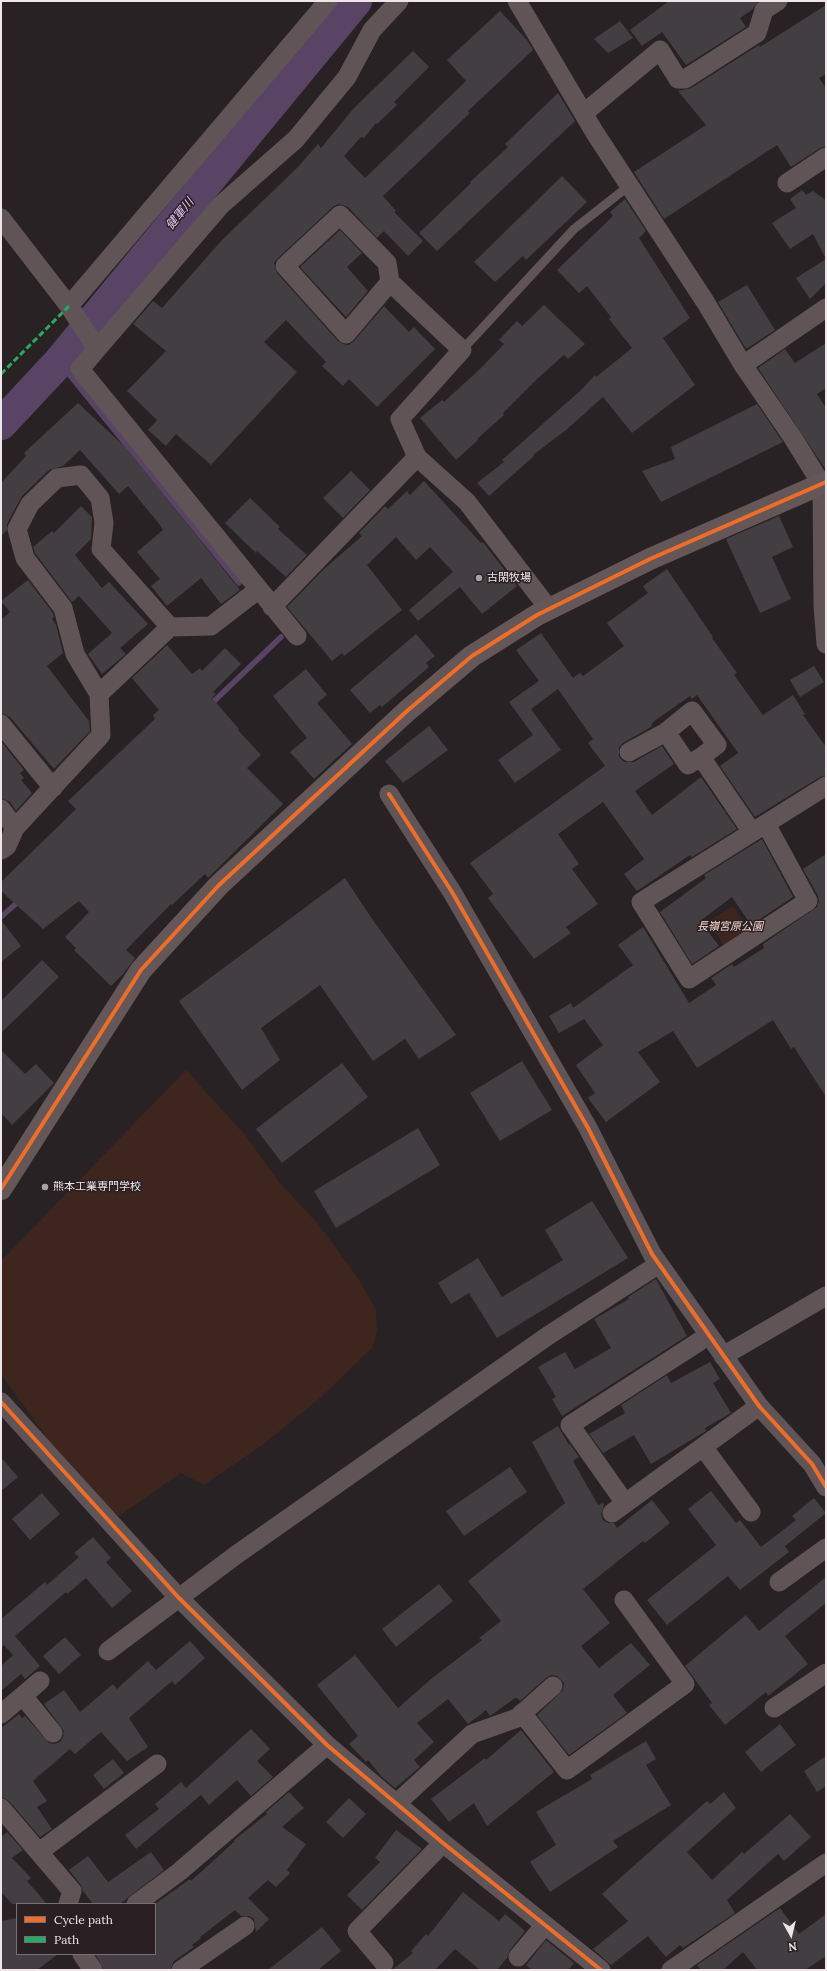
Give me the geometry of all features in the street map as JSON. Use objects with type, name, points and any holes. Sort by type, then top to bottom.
[{"type":"street","points":[[69,306],[328,1]]},
{"type":"street","points":[[297,636],[80,369],[221,205],[296,139],[347,77],[372,30],[399,1]]},
{"type":"street","points":[[517,1],[584,113],[706,303],[743,365],[824,484],[823,605],[826,644]]},
{"type":"street","points":[[584,113],[660,50],[678,79],[685,79],[757,33],[764,10],[778,1]]},
{"type":"street","points":[[787,183],[826,157]]},
{"type":"street","points":[[390,282],[346,334],[285,266],[340,215],[387,263],[390,282],[462,350],[400,418],[417,457],[467,502],[549,609]]},
{"type":"street","points":[[1,218],[69,306],[97,349]]},
{"type":"street","points":[[743,365],[826,308]]},
{"type":"street","points":[[272,607],[417,457]]},
{"type":"street","points":[[1,850],[7,846],[15,828],[101,735],[99,694],[75,654],[63,608],[25,558],[17,529],[30,504],[57,478],[81,476],[100,498],[104,523],[101,549],[170,627]]},
{"type":"street","points":[[1,1189],[141,970],[214,891],[407,710],[472,656],[549,609],[650,560],[824,484]]},
{"type":"street","points":[[99,694],[170,627],[211,626],[259,589]]},
{"type":"street","points":[[629,752],[666,732],[692,711],[717,745],[688,765],[666,732]]},
{"type":"street","points":[[1,724],[52,788]]},
{"type":"street","points":[[701,757],[759,828],[808,901],[689,979],[641,902],[759,828],[826,786]]},
{"type":"street","points":[[389,794],[452,892],[588,1128],[652,1254],[759,1406],[812,1464],[826,1487]]},
{"type":"street","points":[[1,809],[15,828]]},
{"type":"street","points":[[108,1651],[178,1597],[549,1335],[659,1264]]},
{"type":"street","points":[[723,1356],[826,1296]]},
{"type":"street","points":[[700,1341],[570,1425],[619,1508],[759,1406]]},
{"type":"street","points":[[1,1402],[178,1597],[327,1745],[443,1843],[601,1970]]},
{"type":"street","points":[[703,1447],[750,1512]]},
{"type":"street","points":[[778,1582],[826,1548]]},
{"type":"street","points":[[522,1713],[567,1770],[684,1684],[624,1600]]},
{"type":"street","points":[[774,1708],[826,1673]]},
{"type":"street","points":[[1,1714],[40,1681]]},
{"type":"street","points":[[396,1804],[472,1734],[516,1718],[553,1686]]},
{"type":"street","points":[[23,1696],[53,1733]]},
{"type":"street","points":[[137,1903],[179,1872],[327,1745]]},
{"type":"street","points":[[39,1852],[158,1764]]},
{"type":"street","points":[[1,1808],[72,1891],[68,1903]]},
{"type":"street","points":[[384,1963],[357,1931],[443,1843]]},
{"type":"street","points":[[671,1970],[826,1863]]},
{"type":"street","points":[[518,1957],[545,1925]]},
{"type":"street","points":[[181,1970],[244,1926]]},
{"type":"street","points":[[83,1955],[93,1970]]},
{"type":"lane","points":[[462,350],[574,230],[630,185]]},
{"type":"green space","name":"長嶺宮原公園","points":[[733,906],[751,933],[726,949],[709,921]]},
{"type":"green space","points":[[186,1070],[246,1136],[280,1183],[319,1225],[358,1278],[376,1310],[377,1331],[372,1348],[320,1398],[265,1443],[204,1485],[181,1473],[119,1516],[111,1511],[47,1438],[1,1374],[1,1261]]},
{"type":"building","points":[[669,1],[758,1],[753,9],[740,18],[746,27],[686,65],[662,32],[642,46],[630,30]]},
{"type":"building","points":[[826,5],[826,74],[819,78],[826,88],[826,146],[820,148],[791,167],[777,145],[664,219],[634,172],[706,125],[678,91],[691,88],[759,45],[760,47]]},
{"type":"building","points":[[500,11],[527,40],[533,50],[468,111],[470,113],[383,196],[396,211],[394,212],[423,241],[408,256],[384,231],[377,238],[348,207],[338,204],[274,263],[277,273],[338,341],[343,344],[349,345],[354,341],[384,306],[409,332],[414,327],[435,349],[377,407],[349,379],[343,386],[322,366],[326,362],[286,320],[264,342],[297,372],[211,465],[176,434],[166,446],[148,430],[157,420],[127,391],[166,351],[133,324],[153,301],[162,308],[222,240],[297,168],[318,144],[321,148],[354,108],[413,51],[429,67],[394,102],[397,105],[377,124],[376,123],[364,138],[361,137],[344,156],[365,178],[466,81],[447,60]]},
{"type":"building","points":[[620,21],[633,38],[608,53],[594,39]]},
{"type":"building","points":[[558,93],[575,121],[437,251],[419,233],[471,183],[470,182],[508,147],[505,144]]},
{"type":"building","points":[[562,176],[587,202],[526,260],[523,256],[495,282],[474,262]]},
{"type":"building","points":[[802,190],[806,195],[813,191],[826,200],[826,259],[813,234],[790,249],[772,223],[796,208],[790,199]]},
{"type":"building","points":[[625,199],[646,231],[639,238],[690,318],[663,338],[695,385],[632,433],[603,397],[566,430],[533,455],[534,456],[489,496],[477,483],[504,462],[502,460],[581,390],[595,375],[596,377],[632,348],[609,319],[611,317],[587,286],[579,293],[557,270],[613,216],[610,212]]},
{"type":"building","points":[[340,230],[362,253],[347,267],[368,291],[346,317],[300,267]]},
{"type":"building","points":[[826,259],[826,283],[810,299],[796,278]]},
{"type":"building","points":[[747,285],[775,330],[746,349],[718,302]]},
{"type":"building","points":[[544,305],[585,344],[568,359],[564,355],[537,379],[503,413],[504,415],[456,460],[420,418],[442,400],[444,402],[481,368],[504,344],[499,340],[517,321],[522,326]]},
{"type":"building","points":[[826,343],[826,388],[817,394],[826,408],[826,470],[758,368],[785,349],[795,363]]},
{"type":"building","points":[[78,403],[127,449],[240,590],[221,604],[201,578],[167,606],[151,586],[160,579],[137,552],[163,530],[128,486],[119,494],[80,450],[63,466],[49,470],[22,496],[7,524],[7,530],[1,536],[1,483],[26,456],[24,453]]},
{"type":"building","points":[[757,404],[783,442],[661,502],[642,471],[675,459],[671,447]]},
{"type":"building","points":[[351,471],[370,490],[343,518],[323,498]]},
{"type":"building","points":[[424,481],[481,543],[483,542],[517,586],[482,614],[460,587],[418,621],[409,610],[453,572],[430,547],[416,560],[396,537],[367,565],[402,610],[344,656],[342,653],[332,661],[287,607],[323,570],[362,536],[359,533],[385,506],[388,509],[407,491],[410,495]]},
{"type":"building","points":[[250,498],[280,527],[278,529],[307,555],[286,577],[257,551],[256,553],[225,523]]},
{"type":"building","points":[[81,506],[92,517],[91,539],[75,555],[102,588],[109,582],[148,624],[120,648],[126,654],[102,674],[88,654],[112,633],[79,596],[72,602],[35,553],[33,547],[52,531],[54,533]]},
{"type":"building","points":[[779,516],[793,547],[772,557],[791,599],[760,613],[726,539]]},
{"type":"building","points":[[667,569],[737,673],[734,675],[763,715],[793,695],[805,714],[803,715],[826,747],[826,775],[820,777],[755,817],[720,766],[738,753],[697,695],[692,699],[690,696],[653,722],[651,727],[623,743],[619,747],[619,757],[624,762],[634,762],[662,746],[674,764],[635,791],[652,815],[701,777],[737,829],[692,857],[690,855],[637,891],[624,874],[644,859],[603,802],[558,834],[579,864],[572,869],[598,904],[566,927],[571,933],[534,959],[488,898],[493,894],[470,863],[605,766],[588,743],[593,739],[558,689],[531,709],[561,750],[515,783],[498,760],[533,735],[509,702],[539,681],[516,650],[541,633],[573,678],[580,673],[583,676],[624,646],[607,623],[648,593],[643,586]]},
{"type":"building","points":[[28,580],[53,613],[54,617],[52,619],[56,625],[63,653],[47,666],[89,721],[90,731],[54,769],[10,717],[1,713],[1,620],[10,612],[1,601]]},
{"type":"building","points":[[416,634],[435,656],[426,663],[429,667],[382,707],[380,705],[370,713],[350,690]]},
{"type":"building","points":[[167,645],[192,674],[200,668],[202,671],[225,648],[241,664],[213,692],[216,694],[212,698],[261,755],[247,768],[283,804],[208,878],[205,874],[172,905],[171,904],[126,950],[135,958],[124,973],[111,986],[74,950],[76,948],[65,937],[89,912],[79,901],[43,929],[1,891],[1,882],[76,809],[68,801],[155,719],[153,715],[159,710],[132,678]]},
{"type":"building","points":[[814,666],[824,682],[800,697],[790,680]]},
{"type":"building","points":[[306,669],[327,695],[317,703],[352,744],[314,779],[290,752],[307,738],[273,696]]},
{"type":"building","points":[[429,726],[448,750],[403,783],[385,761]]},
{"type":"building","points":[[1,741],[24,770],[20,773],[24,778],[21,780],[32,793],[16,811],[10,802],[1,798]]},
{"type":"building","points":[[762,839],[793,897],[751,925],[732,897],[700,921],[719,946],[692,964],[660,912],[706,878],[704,875]]},
{"type":"building","points":[[826,854],[826,1097],[794,1047],[791,1049],[773,1020],[697,1068],[673,1031],[638,1052],[660,1082],[606,1122],[588,1098],[595,1093],[576,1065],[603,1045],[584,1019],[559,1033],[549,1016],[571,1003],[573,1008],[633,965],[618,945],[643,927],[689,1003],[716,985],[711,978],[732,964],[734,967],[764,948],[763,944],[817,907],[819,901],[818,896],[803,869]]},
{"type":"building","points":[[345,878],[370,916],[456,1035],[419,1059],[405,1039],[373,1061],[320,985],[261,1028],[280,1060],[242,1090],[179,1001]]},
{"type":"building","points":[[1,920],[21,946],[1,962]]},
{"type":"building","points":[[42,960],[59,977],[1,1033],[1,1001]]},
{"type":"building","points":[[1,1050],[25,1074],[36,1064],[54,1083],[12,1125],[1,1113]]},
{"type":"building","points":[[522,1061],[552,1110],[500,1141],[470,1093]]},
{"type":"building","points":[[342,1063],[368,1097],[282,1163],[256,1129]]},
{"type":"building","points":[[418,1128],[440,1165],[336,1228],[314,1191]]},
{"type":"building","points":[[592,1201],[628,1258],[497,1338],[469,1293],[451,1304],[438,1283],[478,1258],[502,1297],[563,1260],[545,1230]]},
{"type":"building","points":[[656,1279],[687,1336],[562,1416],[552,1399],[556,1397],[538,1367],[565,1352],[575,1369],[611,1348],[594,1319],[629,1299],[628,1297]]},
{"type":"building","points":[[710,1362],[720,1379],[713,1383],[731,1413],[705,1428],[706,1431],[651,1464],[634,1435],[603,1453],[589,1434],[625,1413],[621,1405],[667,1375],[671,1383]]},
{"type":"building","points":[[558,1426],[569,1445],[570,1444],[579,1457],[573,1461],[598,1505],[603,1503],[604,1506],[601,1514],[603,1520],[608,1523],[614,1523],[617,1528],[652,1500],[670,1523],[645,1543],[643,1541],[583,1589],[610,1623],[581,1646],[599,1668],[631,1643],[650,1665],[613,1695],[627,1713],[569,1755],[537,1715],[563,1690],[564,1683],[557,1676],[551,1675],[546,1678],[520,1701],[515,1698],[490,1716],[486,1710],[468,1724],[448,1699],[417,1723],[434,1742],[414,1760],[420,1767],[395,1788],[382,1777],[368,1760],[366,1762],[349,1744],[358,1736],[317,1685],[355,1655],[398,1708],[431,1679],[482,1640],[479,1638],[501,1621],[468,1581],[565,1503],[532,1442]]},
{"type":"building","points":[[1,1457],[18,1477],[1,1491]]},
{"type":"building","points":[[510,1467],[527,1492],[464,1536],[446,1511]]},
{"type":"building","points":[[711,1491],[736,1523],[740,1520],[761,1547],[796,1520],[792,1516],[814,1498],[826,1513],[785,1546],[789,1552],[740,1590],[728,1576],[667,1625],[647,1600],[716,1545],[688,1509]]},
{"type":"building","points":[[42,1493],[60,1514],[30,1540],[12,1519]]},
{"type":"building","points":[[93,1537],[111,1558],[106,1562],[132,1591],[112,1608],[86,1578],[67,1594],[66,1592],[15,1636],[40,1666],[25,1679],[21,1674],[1,1691],[1,1666],[13,1655],[4,1645],[1,1648],[1,1619],[45,1582],[47,1585],[79,1557],[74,1553]]},
{"type":"building","points":[[826,1577],[826,1603],[785,1636],[808,1664],[768,1696],[766,1692],[725,1725],[709,1705],[712,1703],[685,1666],[746,1615],[759,1631]]},
{"type":"building","points":[[439,1584],[453,1601],[396,1647],[382,1629]]},
{"type":"building","points":[[65,1637],[81,1655],[59,1674],[43,1656]]},
{"type":"building","points":[[190,1641],[205,1658],[175,1685],[172,1681],[129,1718],[148,1747],[127,1761],[101,1732],[75,1754],[70,1749],[33,1781],[47,1801],[37,1807],[52,1829],[40,1837],[9,1801],[1,1797],[1,1728],[19,1714],[22,1718],[25,1716],[49,1743],[54,1744],[60,1742],[64,1731],[44,1704],[64,1690],[80,1712],[113,1684],[117,1689],[148,1661],[156,1670]]},
{"type":"building","points":[[780,1724],[796,1745],[761,1772],[745,1752]]},
{"type":"building","points":[[251,1729],[270,1749],[257,1761],[273,1777],[251,1796],[237,1780],[209,1805],[201,1795],[136,1849],[125,1835],[159,1809],[155,1804],[181,1782],[186,1788]]},
{"type":"building","points":[[521,1730],[554,1772],[487,1826],[474,1803],[449,1822],[431,1799],[485,1758],[486,1760]]},
{"type":"building","points":[[646,1741],[656,1759],[646,1765],[671,1805],[613,1841],[618,1847],[550,1892],[530,1862],[556,1845],[536,1812],[592,1779],[590,1775]]},
{"type":"building","points":[[826,1756],[826,1786],[817,1792],[804,1771]]},
{"type":"building","points":[[113,1759],[124,1773],[104,1789],[93,1775]]},
{"type":"building","points":[[289,1792],[304,1808],[282,1827],[306,1844],[287,1870],[290,1873],[276,1887],[268,1880],[248,1898],[269,1919],[256,1932],[254,1919],[249,1916],[241,1916],[235,1910],[200,1937],[201,1938],[192,1945],[194,1947],[174,1961],[170,1970],[104,1970],[96,1955],[156,1955],[156,1903],[190,1879],[191,1881],[235,1841],[234,1840],[267,1814],[266,1812]]},
{"type":"building","points":[[724,1792],[736,1808],[687,1852],[712,1880],[742,1852],[744,1854],[790,1814],[811,1837],[784,1861],[778,1854],[727,1900],[735,1913],[683,1948],[680,1945],[666,1957],[648,1936],[611,1965],[593,1949],[628,1921],[602,1894],[707,1801],[710,1804]]},
{"type":"building","points":[[349,1798],[366,1814],[343,1838],[326,1822]]},
{"type":"building","points":[[396,1830],[422,1849],[362,1910],[347,1895],[380,1862],[375,1858]]},
{"type":"building","points":[[7,1832],[23,1850],[12,1858],[31,1878],[27,1881],[46,1903],[12,1904],[1,1892],[1,1837]]},
{"type":"building","points":[[151,1852],[164,1870],[121,1903],[92,1903],[69,1870],[88,1856],[108,1882]]},
{"type":"building","points":[[463,1892],[499,1921],[505,1914],[525,1931],[497,1970],[480,1970],[455,1949],[435,1970],[392,1970],[413,1953],[411,1951],[426,1934],[428,1936]]},
{"type":"building","points":[[780,1908],[799,1934],[826,1914],[826,1956],[805,1970],[757,1970],[743,1952],[723,1970],[701,1970],[697,1965]]},
{"type":"building","points":[[16,1918],[16,1955],[57,1955],[37,1970],[1,1970],[1,1921]]},
{"type":"building","points":[[322,1927],[341,1951],[318,1970],[268,1970]]},
{"type":"building","points":[[546,1940],[574,1963],[568,1970],[532,1970],[526,1965]]},
{"type":"waterway","name":"健軍川","points":[[1,424],[59,362],[356,1]]},
{"type":"waterway","points":[[59,362],[239,583]]},
{"type":"waterway","points":[[210,705],[281,637]]},
{"type":"waterway","points":[[1,917],[20,900]]},
{"type":"marked path","points":[[1,374],[69,306]]},
{"type":"cycle path","points":[[1,1189],[141,970],[219,885],[407,711],[472,656],[537,615],[650,559],[826,482]]},
{"type":"cycle path","points":[[389,794],[452,892],[588,1128],[652,1254],[759,1406],[812,1464],[826,1487]]},
{"type":"cycle path","points":[[1,1402],[178,1597],[327,1745],[443,1843],[601,1970]]},
{"type":"place","name":"古閑牧場","points":[[479,578]]},
{"type":"place","name":"熊本工業専門学校","points":[[45,1187]]}]
